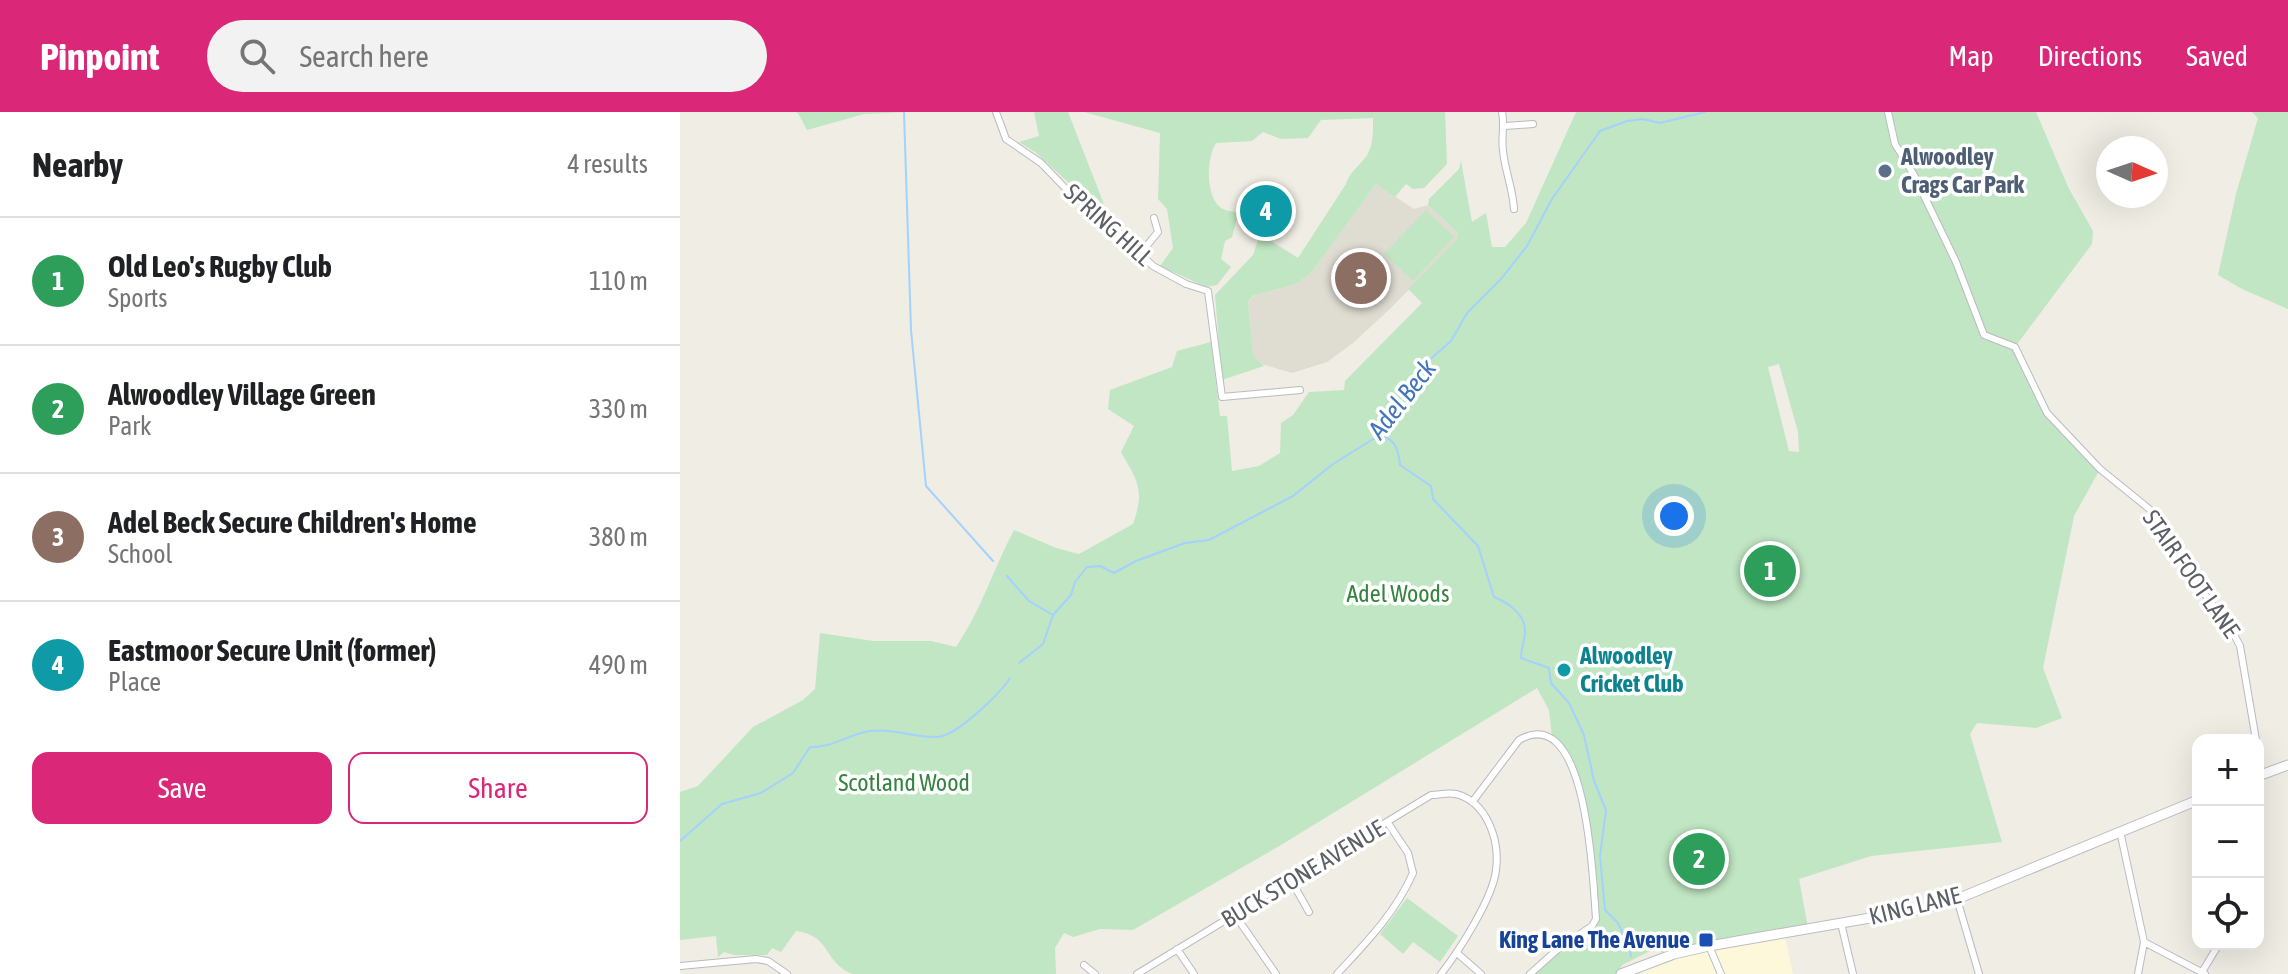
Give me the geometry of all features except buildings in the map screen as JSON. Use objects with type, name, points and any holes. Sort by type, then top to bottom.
[{"type":"street","name":"SPRING HILL","points":[[996,112],[1006,139],[1041,163],[1140,254],[1158,269],[1208,291],[1222,397],[1300,390]]},
{"type":"street","points":[[1502,112],[1505,126],[1503,148],[1514,209]]},
{"type":"street","name":"STAIR FOOT LANE","points":[[1888,112],[1895,144],[1914,175],[1956,262],[1984,335],[2015,347],[2047,413],[2100,469],[2153,512],[2195,582],[2229,625],[2240,646],[2255,734]]},
{"type":"street","points":[[1505,126],[1533,124]]},
{"type":"street","points":[[1140,254],[1158,232],[1154,218]]},
{"type":"street","points":[[1441,974],[1457,953],[1486,898],[1496,871],[1496,842],[1487,818],[1473,801],[1519,740],[1539,732],[1552,737],[1564,751],[1587,813],[1596,919],[1592,926],[1558,949],[1530,974]]},
{"type":"street","points":[[2264,774],[2288,765]]},
{"type":"street","name":"BUCK STONE AVENUE","points":[[1137,974],[1431,795],[1454,793],[1473,801]]},
{"type":"street","name":"KING LANE","points":[[1621,974],[1674,954],[1709,946],[1922,909],[1957,899],[2192,802]]},
{"type":"street","points":[[1337,974],[1374,935],[1404,894],[1413,873],[1408,853],[1388,823]]},
{"type":"street","points":[[2120,831],[2144,942],[2138,974]]},
{"type":"street","points":[[1291,880],[1309,912]]},
{"type":"street","points":[[1957,899],[1979,974]]},
{"type":"street","points":[[1235,915],[1276,974]]},
{"type":"street","points":[[1841,923],[1853,974]]},
{"type":"street","points":[[2144,942],[2204,973],[2216,950]]},
{"type":"street","points":[[1709,946],[1721,974]]},
{"type":"street","points":[[1177,949],[1194,974]]},
{"type":"street","points":[[1457,953],[1481,974]]},
{"type":"street","points":[[680,966],[756,959],[768,961],[787,974]]},
{"type":"street","points":[[1084,965],[1095,974]]},
{"type":"shaded area","points":[[1376,184],[1414,209],[1428,205],[1458,233],[1456,240],[1392,307],[1327,362],[1292,373],[1258,363],[1253,355],[1248,302],[1254,296],[1296,284],[1311,273]]},
{"type":"shaded area","points":[[1785,937],[1793,974],[1641,974],[1640,971],[1686,955]]},
{"type":"green space","points":[[795,112],[909,112],[864,114],[807,130]]},
{"type":"green space","points":[[1034,112],[1068,112],[1107,212],[1104,215],[1035,152],[1019,142],[1039,136]]},
{"type":"green space","points":[[1084,112],[1445,112],[1447,164],[1424,188],[1413,189],[1406,184],[1395,197],[1376,184],[1311,273],[1296,284],[1253,296],[1248,302],[1253,355],[1264,366],[1222,380],[1215,295],[1253,255],[1260,234],[1298,258],[1349,177],[1368,154],[1373,118],[1321,120],[1308,138],[1281,139],[1263,132],[1252,141],[1216,143],[1210,158],[1210,188],[1217,204],[1225,210],[1236,212],[1237,218],[1232,237],[1225,241],[1221,259],[1231,267],[1217,285],[1206,287],[1160,266],[1173,248],[1167,209],[1158,199],[1160,133]]},
{"type":"green space","points":[[1576,112],[2036,112],[2069,189],[2093,231],[2092,244],[2015,347],[2047,413],[2100,469],[2074,516],[2043,668],[2062,718],[2036,728],[1977,723],[1970,734],[2002,842],[1871,856],[1799,879],[1808,928],[1663,953],[1656,948],[1622,965],[1618,974],[1530,974],[1592,926],[1596,919],[1587,813],[1564,751],[1552,737],[1549,710],[1537,688],[1281,845],[1133,930],[1100,929],[1073,937],[1064,933],[1055,948],[1056,974],[852,974],[836,963],[815,938],[796,931],[781,952],[772,948],[767,955],[724,952],[718,957],[716,936],[680,940],[680,792],[698,786],[753,727],[803,700],[815,689],[820,633],[873,641],[931,641],[956,647],[1014,530],[1079,554],[1133,524],[1139,503],[1138,486],[1121,452],[1134,426],[1108,409],[1110,390],[1172,367],[1177,351],[1211,342],[1220,416],[1227,416],[1232,471],[1259,466],[1280,453],[1281,423],[1293,415],[1309,392],[1344,390],[1345,381],[1422,303],[1408,289],[1456,240],[1458,233],[1428,205],[1429,199],[1459,169],[1461,161],[1472,222],[1486,213],[1492,247],[1505,247],[1526,223]],"holes":[[[1779,364],[1798,432],[1799,452],[1789,451],[1768,367]]]},
{"type":"green space","points":[[2252,112],[2288,112],[2288,309],[2218,275],[2236,194],[2258,118]]},
{"type":"green space","points":[[1426,210],[1454,237],[1413,281],[1384,254]]},
{"type":"green space","points":[[1407,898],[1458,936],[1440,962],[1413,942],[1403,954],[1380,934]]},
{"type":"waterway","points":[[904,112],[911,330],[926,486],[993,561]]},
{"type":"waterway","name":"Adel Beck","points":[[1019,663],[1043,644],[1053,615],[1071,595],[1075,582],[1087,567],[1100,566],[1114,573],[1136,561],[1185,543],[1209,540],[1293,496],[1333,464],[1378,436],[1399,398],[1415,382],[1426,363],[1451,341],[1467,313],[1501,279],[1527,246],[1552,199],[1600,131],[1627,121],[1643,119],[1660,123],[1705,112]]},
{"type":"waterway","points":[[1380,436],[1393,442],[1400,465],[1431,486],[1433,499],[1478,546],[1494,597],[1510,606],[1524,625],[1521,658],[1549,668],[1551,683],[1569,703],[1584,735],[1594,781],[1606,810],[1600,856],[1605,910],[1618,923],[1631,956]]},
{"type":"waterway","points":[[1007,576],[1029,601],[1051,614]]},
{"type":"waterway","name":"Adel Beck","points":[[680,841],[722,804],[761,793],[793,773],[810,747],[870,731],[929,737],[946,735],[977,713],[1010,678]]},
{"type":"place","name":"Alwoodley Crags Car Park","points":[[1885,171]]},
{"type":"place","name":"Eastmoor Secure Unit (former)","points":[[1266,211]]},
{"type":"place","name":"Adel Beck Secure Children's Home","points":[[1361,278]]},
{"type":"place","name":"Old Leo's Rugby Club","points":[[1770,571]]},
{"type":"place","name":"Alwoodley Cricket Club","points":[[1564,670]]},
{"type":"place","name":"Alwoodley Village Green","points":[[1699,859]]},
{"type":"place","name":"King Lane The Avenue","points":[[1706,940]]},
{"type":"park label","name":"Adel Woods","points":[[1398,594]]},
{"type":"park label","name":"Scotland Wood","points":[[904,783]]}]
